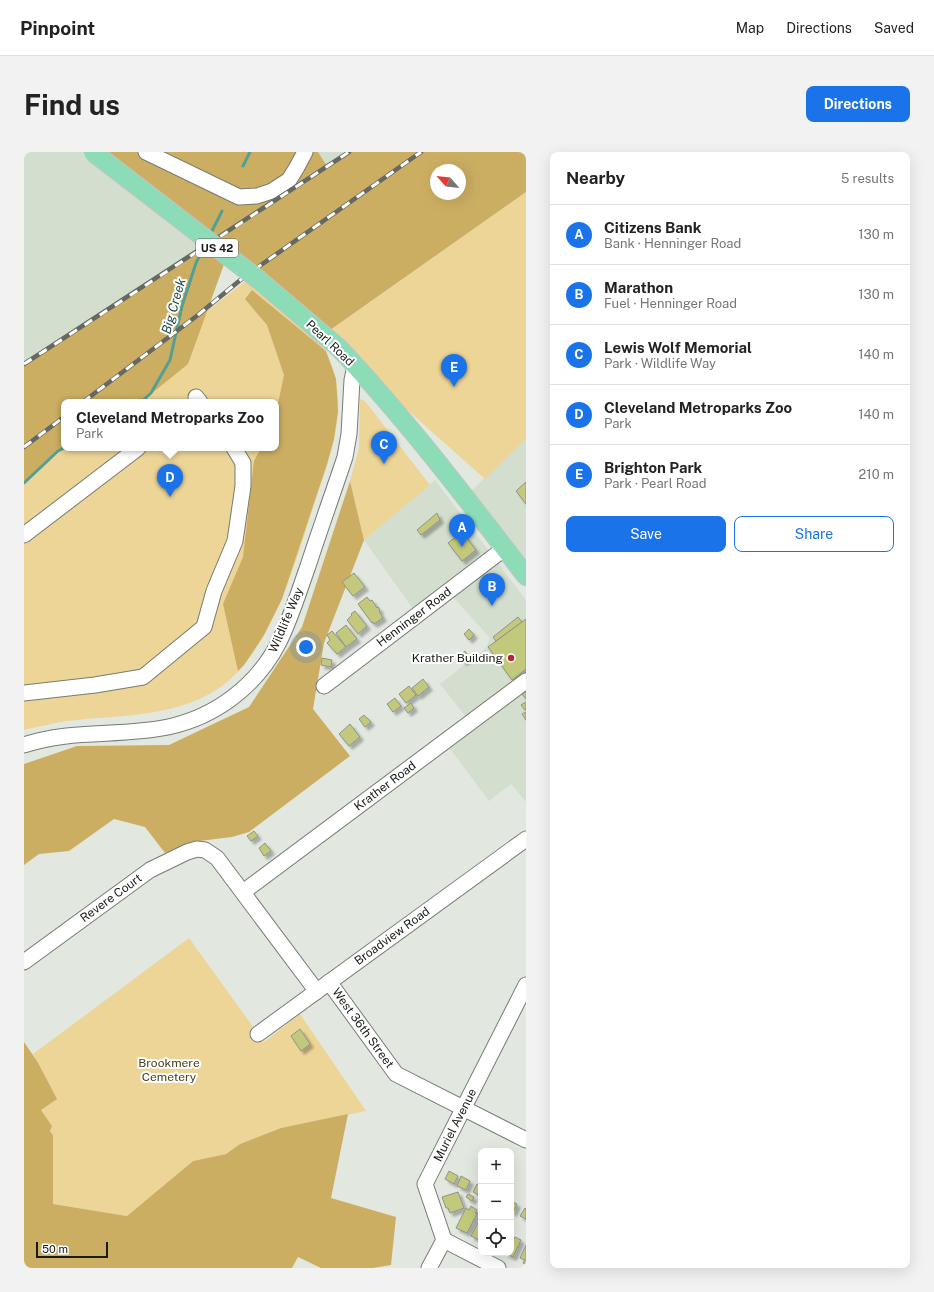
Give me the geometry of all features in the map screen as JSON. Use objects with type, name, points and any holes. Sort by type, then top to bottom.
[{"type":"main road","name":"Pearl Road","points":[[93,152],[259,280],[339,348],[430,454],[505,548],[524,569]]},
{"type":"street","points":[[146,152],[215,187],[239,197],[257,196],[272,191],[289,180],[305,152]]},
{"type":"street","name":"Wildlife Way","points":[[24,745],[58,738],[144,731],[192,721],[217,708],[242,691],[262,670],[279,642],[292,610],[345,457],[349,434],[352,380],[356,366]]},
{"type":"street","points":[[24,535],[134,451]]},
{"type":"street","points":[[24,693],[95,685],[143,677],[204,627],[214,591],[235,541],[243,486],[243,463],[236,451]]},
{"type":"street","name":"Henninger Road","points":[[324,686],[505,548]]},
{"type":"street","name":"Krather Road","points":[[243,892],[526,681]]},
{"type":"street","name":"Broadview Road","points":[[258,1034],[526,839]]},
{"type":"street","name":"Revere Court","points":[[24,962],[150,870],[187,852],[197,849],[205,850]]},
{"type":"street","name":"West 36th Street","points":[[205,850],[217,858],[316,992]]},
{"type":"street","name":"West 36th Street","points":[[329,982],[396,1074],[526,1140]]},
{"type":"street","name":"Muriel Avenue","points":[[444,1240],[425,1184],[526,985]]},
{"type":"street","points":[[429,1268],[444,1240],[498,1268]]},
{"type":"shaded area","points":[[24,152],[93,152],[208,241],[185,261],[24,364]]},
{"type":"shaded area","points":[[93,152],[318,152],[327,166],[349,152],[526,152],[526,192],[323,335],[227,256],[188,364],[145,399],[61,399],[61,450],[24,483],[24,364],[185,261],[207,241]]},
{"type":"shaded area","points":[[318,152],[349,152],[327,166]]},
{"type":"shaded area","points":[[252,290],[326,351],[336,379],[338,411],[334,439],[327,464],[282,599],[264,635],[244,665],[238,671],[223,604],[243,557],[254,461],[259,451],[279,451],[279,399],[284,375],[267,325],[245,299]]},
{"type":"shaded area","points":[[526,438],[526,576],[465,497]]},
{"type":"shaded area","points":[[435,480],[526,600],[526,802],[511,784],[489,801],[448,746],[474,727],[440,684],[486,648],[490,638],[443,586],[413,609],[364,540]]},
{"type":"shaded area","points":[[350,481],[364,540],[324,643],[313,709],[350,756],[249,832],[232,837],[191,842],[165,853],[145,827],[114,819],[69,851],[39,854],[24,865],[24,764],[77,746],[169,745],[249,707],[302,627]]},
{"type":"shaded area","points":[[24,1042],[37,1061],[57,1099],[41,1110],[52,1126],[50,1131],[53,1135],[53,1204],[127,1216],[193,1161],[226,1154],[240,1144],[281,1128],[348,1114],[331,1198],[396,1217],[391,1265],[373,1268],[321,1268],[298,1257],[292,1268],[24,1268]]},
{"type":"green space","points":[[526,192],[526,439],[485,479],[323,335]]},
{"type":"green space","points":[[249,278],[308,329],[326,353],[334,371],[338,413],[335,437],[325,473],[298,556],[278,608],[251,656],[235,675],[216,690],[199,699],[163,711],[67,721],[24,730],[24,456],[61,426],[61,451],[279,451],[279,399],[96,399]]},
{"type":"green space","points":[[360,399],[365,401],[430,485],[364,540],[350,481],[359,448]]},
{"type":"green space","name":"Brookmere Cemetery","points":[[189,938],[264,1042],[300,1014],[366,1111],[281,1128],[240,1144],[226,1154],[193,1161],[127,1216],[53,1204],[53,1135],[41,1110],[37,1061],[33,1054]]},
{"type":"building","points":[[526,482],[526,504],[516,491]]},
{"type":"building","points":[[437,513],[440,520],[421,535],[417,530]]},
{"type":"building","points":[[462,532],[476,550],[462,561],[448,543]]},
{"type":"building","points":[[354,573],[365,587],[353,596],[342,582]]},
{"type":"building","points":[[367,597],[370,601],[372,600],[377,608],[378,607],[383,618],[374,624],[358,604]]},
{"type":"building","points":[[355,611],[367,626],[358,634],[347,620]]},
{"type":"building","points":[[518,617],[522,622],[496,641],[493,637]]},
{"type":"building","name":"Krather Building","points":[[526,619],[526,669],[512,680],[488,647]]},
{"type":"building","points":[[346,625],[357,639],[346,647],[336,633]]},
{"type":"building","points":[[469,629],[474,635],[469,640],[464,634]]},
{"type":"building","points":[[332,631],[346,647],[337,654],[327,643],[330,640],[327,635]]},
{"type":"building","points":[[465,651],[469,658],[463,662],[459,656]]},
{"type":"building","points":[[322,658],[332,660],[331,667],[321,665]]},
{"type":"building","points":[[423,679],[429,687],[418,696],[412,688]]},
{"type":"building","points":[[409,686],[416,695],[406,703],[399,694]]},
{"type":"building","points":[[526,691],[526,699],[522,694]]},
{"type":"building","points":[[395,698],[401,706],[393,712],[387,704]]},
{"type":"building","points":[[526,702],[526,709],[525,710],[521,705]]},
{"type":"building","points":[[411,703],[414,708],[408,713],[404,708]]},
{"type":"building","points":[[526,712],[526,720],[522,714]]},
{"type":"building","points":[[364,715],[371,722],[365,727],[359,719]]},
{"type":"building","points":[[350,724],[360,737],[349,746],[339,734]]},
{"type":"building","points":[[254,831],[258,836],[251,841],[247,836]]},
{"type":"building","points":[[265,843],[271,851],[264,856],[259,848]]},
{"type":"building","points":[[300,1029],[310,1044],[301,1051],[291,1036]]},
{"type":"building","points":[[449,1171],[458,1176],[454,1184],[445,1179]]},
{"type":"building","points":[[461,1176],[470,1181],[466,1190],[457,1186]]},
{"type":"building","points":[[477,1184],[478,1184],[478,1194],[473,1192]]},
{"type":"building","points":[[458,1192],[464,1208],[450,1213],[448,1208],[446,1208],[442,1197]]},
{"type":"building","points":[[468,1194],[474,1197],[472,1201],[466,1197]]},
{"type":"building","points":[[514,1202],[517,1204],[514,1211]]},
{"type":"building","points":[[471,1206],[477,1210],[475,1213],[477,1214],[467,1233],[456,1228],[466,1208],[469,1210]]},
{"type":"building","points":[[525,1208],[526,1209],[526,1219],[520,1216]]},
{"type":"building","points":[[478,1223],[478,1240],[471,1236]]},
{"type":"building","points":[[515,1237],[521,1240],[514,1255],[514,1239]]},
{"type":"building","points":[[526,1245],[526,1264],[523,1263],[525,1260],[520,1258]]},
{"type":"waterway","name":"Big Creek","points":[[243,166],[250,152]]},
{"type":"waterway","name":"Big Creek","points":[[210,235],[222,211]]},
{"type":"waterway","name":"Big Creek","points":[[144,399],[151,393],[170,360],[182,306],[196,263],[205,245]]},
{"type":"waterway","name":"Big Creek","points":[[24,483],[61,450]]},
{"type":"railway","points":[[24,364],[349,152]]},
{"type":"railway","points":[[87,399],[198,315],[244,277],[421,152]]},
{"type":"railway","points":[[24,447],[61,419]]},
{"type":"place","name":"Brighton Park","points":[[454,387]]},
{"type":"place","name":"Lewis Wolf Memorial","points":[[384,464]]},
{"type":"place","name":"Cleveland Metroparks Zoo","points":[[170,497]]},
{"type":"place","name":"Citizens Bank","points":[[462,547]]},
{"type":"place","name":"Marathon","points":[[492,606]]},
{"type":"place","name":"Krather Building","points":[[511,658]]}]
